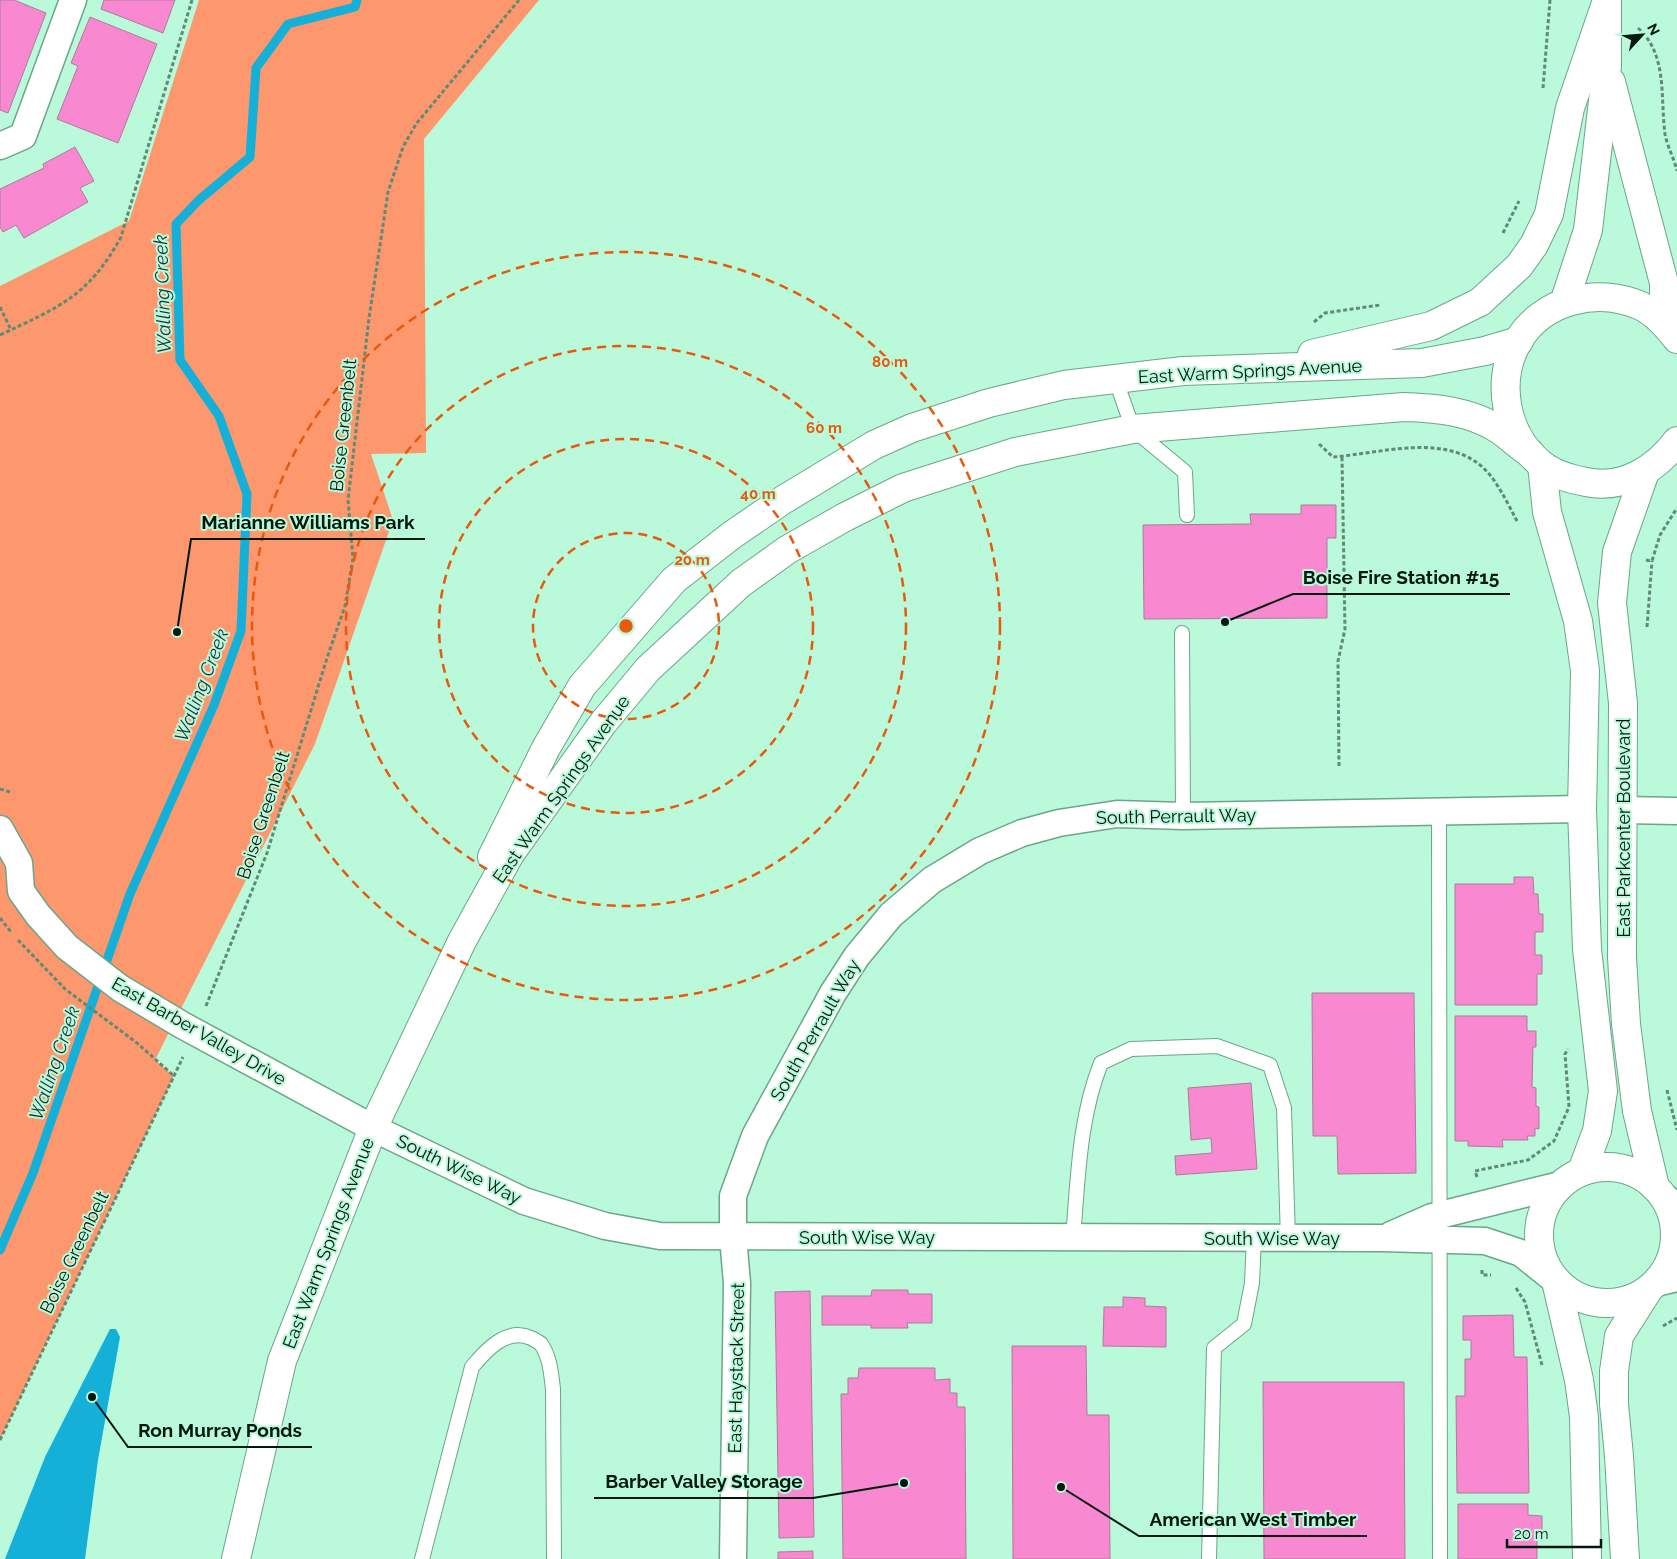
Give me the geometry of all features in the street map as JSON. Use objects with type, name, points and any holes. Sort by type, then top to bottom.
[{"type":"street","points":[[0,146],[23,136],[73,0]]},
{"type":"street","points":[[1564,303],[1588,230],[1606,66],[1607,0]]},
{"type":"street","points":[[1254,368],[1431,326],[1480,302],[1502,284],[1519,266],[1534,245],[1549,214],[1570,108],[1607,0]]},
{"type":"street","points":[[1606,66],[1664,283],[1670,331]]},
{"type":"street","points":[[1536,459],[1513,428],[1505,399],[1507,369],[1518,341],[1538,318],[1564,303],[1590,296],[1617,298],[1642,307],[1670,331]]},
{"type":"street","name":"East Warm Springs Avenue","points":[[462,941],[494,854],[550,740],[582,686],[674,580],[739,530],[874,445],[912,428],[989,404],[1064,385],[1182,371],[1422,363],[1485,351],[1518,341]]},
{"type":"street","name":"East Warm Springs Avenue","points":[[236,1559],[282,1361],[373,1128],[462,941],[510,854],[603,723],[648,669],[741,583],[787,550],[845,517],[903,488],[1015,452],[1133,429],[1404,407],[1438,408],[1462,414],[1498,429],[1536,459],[1566,478],[1593,484],[1620,482],[1666,456]]},
{"type":"street","name":"East Parkcenter Boulevard","points":[[1665,1197],[1638,1110],[1626,1024],[1622,957],[1623,703],[1612,603],[1617,552],[1666,456]]},
{"type":"street","name":"East Parkcenter Boulevard","points":[[1536,459],[1547,512],[1578,621],[1585,671],[1582,809],[1587,950],[1604,1091],[1597,1131],[1571,1178]]},
{"type":"street","name":"South Perrault Way","points":[[733,1237],[733,1196],[755,1136],[833,993],[857,956],[892,915],[932,880],[980,851],[1022,833],[1059,823],[1117,814],[1183,816],[1582,809]]},
{"type":"street","points":[[1624,810],[1677,811]]},
{"type":"street","name":"East Barber Valley Drive","points":[[0,829],[18,863],[10,887],[67,947],[94,969],[120,988],[182,1025],[373,1128]]},
{"type":"street","name":"South Wise Way","points":[[373,1128],[524,1201],[605,1226],[660,1236],[1383,1238],[1440,1228],[1571,1178]]},
{"type":"street","points":[[1625,1559],[1614,1404],[1614,1371],[1620,1336],[1660,1285],[1672,1259],[1676,1238],[1673,1216],[1665,1197],[1635,1172],[1617,1168],[1599,1167],[1571,1178],[1549,1199],[1542,1215],[1539,1232],[1540,1250],[1546,1266],[1556,1281],[1566,1290],[1581,1299],[1597,1304],[1615,1304],[1632,1300],[1660,1285]]},
{"type":"street","name":"South Wise Way","points":[[1440,1228],[1522,1253],[1556,1281]]},
{"type":"street","name":"East Haystack Street","points":[[733,1237],[738,1283],[733,1559]]},
{"type":"street","points":[[1556,1281],[1579,1380],[1584,1417],[1587,1559]]},
{"type":"lane","points":[[1115,378],[1133,429],[1185,472],[1187,515]]},
{"type":"lane","points":[[1182,633],[1183,816]]},
{"type":"lane","points":[[1439,812],[1440,1559]]},
{"type":"lane","points":[[1073,1238],[1083,1134],[1091,1088],[1100,1062],[1131,1049],[1217,1046],[1270,1066],[1284,1108],[1288,1238]]},
{"type":"lane","points":[[1208,1559],[1214,1348],[1244,1324],[1252,1283],[1254,1238]]},
{"type":"lane","points":[[422,1559],[472,1367],[488,1348],[508,1336],[526,1336],[540,1342],[550,1363],[553,1389],[554,1559]]},
{"type":"path","points":[[0,335],[72,299],[94,279],[110,258],[121,237],[192,0]]},
{"type":"path","name":"Boise Greenbelt","points":[[211,995],[267,853],[327,658],[346,606],[354,558],[348,500],[369,318],[388,192],[403,148],[416,124],[519,0]]},
{"type":"path","points":[[1648,37],[1660,66],[1666,135],[1677,171]]},
{"type":"path","points":[[1500,238],[1519,201]]},
{"type":"path","points":[[1325,313],[1386,304]]},
{"type":"path","points":[[0,307],[11,330]]},
{"type":"path","points":[[1333,457],[1436,446],[1456,450],[1474,460],[1490,474],[1517,522]]},
{"type":"path","points":[[1339,766],[1338,662],[1345,629],[1342,456]]},
{"type":"path","points":[[1648,634],[1652,561],[1660,535],[1677,508]]},
{"type":"path","points":[[1642,559],[1652,561]]},
{"type":"path","points":[[0,789],[10,792]]},
{"type":"path","points":[[1475,1171],[1528,1160],[1554,1141],[1569,1106],[1565,1054]]},
{"type":"path","points":[[152,1057],[174,1076]]},
{"type":"path","name":"Boise Greenbelt","points":[[0,1440],[177,1069]]},
{"type":"path","points":[[1669,1102],[1677,1130]]},
{"type":"path","points":[[1482,1275],[1498,1278]]},
{"type":"path","points":[[1511,1285],[1525,1302],[1544,1372]]},
{"type":"shaded area","points":[[199,0],[539,0],[424,139],[426,453],[371,454],[393,520],[315,744],[155,1060],[174,1076],[0,1440],[0,286],[129,221]]},
{"type":"water","points":[[110,1329],[116,1329],[120,1337],[98,1460],[85,1559],[5,1559],[45,1457]]},
{"type":"building","points":[[0,0],[14,0],[46,13],[8,113],[0,110]]},
{"type":"building","points":[[104,0],[175,0],[163,33],[101,9]]},
{"type":"building","points":[[90,17],[157,44],[118,143],[57,119],[78,66],[71,63]]},
{"type":"building","points":[[75,147],[94,181],[80,188],[88,202],[24,238],[16,225],[3,232],[0,227],[0,189],[44,168],[43,164]]},
{"type":"building","points":[[1301,505],[1336,505],[1336,538],[1327,538],[1327,618],[1144,619],[1143,525],[1251,524],[1250,514],[1301,514]]},
{"type":"building","points":[[1514,877],[1533,877],[1534,894],[1538,894],[1539,914],[1543,914],[1543,932],[1535,932],[1535,955],[1542,955],[1542,974],[1537,974],[1537,1005],[1455,1005],[1455,884],[1514,884]]},
{"type":"building","points":[[1312,993],[1414,993],[1416,1173],[1338,1174],[1337,1136],[1313,1136]]},
{"type":"building","points":[[1455,1016],[1527,1016],[1527,1031],[1536,1031],[1536,1047],[1533,1047],[1532,1087],[1536,1088],[1536,1106],[1539,1107],[1539,1129],[1535,1128],[1535,1136],[1527,1136],[1528,1140],[1502,1140],[1503,1147],[1468,1146],[1468,1141],[1455,1141]]},
{"type":"building","points":[[1251,1083],[1257,1169],[1176,1175],[1175,1156],[1212,1153],[1211,1138],[1191,1140],[1188,1088]]},
{"type":"building","points":[[872,1290],[908,1290],[908,1294],[932,1294],[932,1323],[907,1323],[908,1328],[871,1328],[871,1325],[822,1325],[822,1296],[871,1296]]},
{"type":"building","points":[[810,1291],[814,1537],[779,1538],[775,1292]]},
{"type":"building","points":[[1123,1297],[1145,1298],[1145,1306],[1166,1307],[1166,1347],[1103,1346],[1104,1307],[1123,1307]]},
{"type":"building","points":[[1513,1315],[1514,1357],[1527,1357],[1529,1493],[1457,1493],[1456,1396],[1465,1396],[1465,1359],[1471,1359],[1471,1340],[1463,1340],[1463,1316]]},
{"type":"building","points":[[1012,1346],[1086,1346],[1087,1415],[1109,1415],[1110,1559],[1013,1559]]},
{"type":"building","points":[[859,1368],[935,1368],[935,1380],[950,1379],[950,1393],[957,1393],[957,1407],[965,1407],[966,1559],[843,1559],[841,1394],[848,1394],[848,1378],[858,1378]]},
{"type":"building","points":[[1263,1382],[1404,1382],[1405,1559],[1264,1559]]},
{"type":"building","points":[[1458,1504],[1528,1504],[1528,1515],[1542,1516],[1542,1536],[1537,1536],[1537,1559],[1458,1559]]},
{"type":"building","points":[[813,1551],[813,1559],[778,1559],[778,1552]]},
{"type":"waterway","name":"Walling Creek","points":[[0,1250],[33,1173],[130,894],[214,705],[241,631],[247,494],[219,416],[180,360],[176,224],[199,200],[250,157],[256,68],[288,24],[355,7],[357,0]]},
{"type":"place","name":"Boise Fire Station #15","points":[[1225,622]]},
{"type":"place","name":"Marianne Williams Park","points":[[177,632]]},
{"type":"place","name":"Ron Murray Ponds","points":[[92,1397]]},
{"type":"place","name":"Barber Valley Storage","points":[[904,1483]]},
{"type":"place","name":"American West Timber","points":[[1061,1487]]}]
